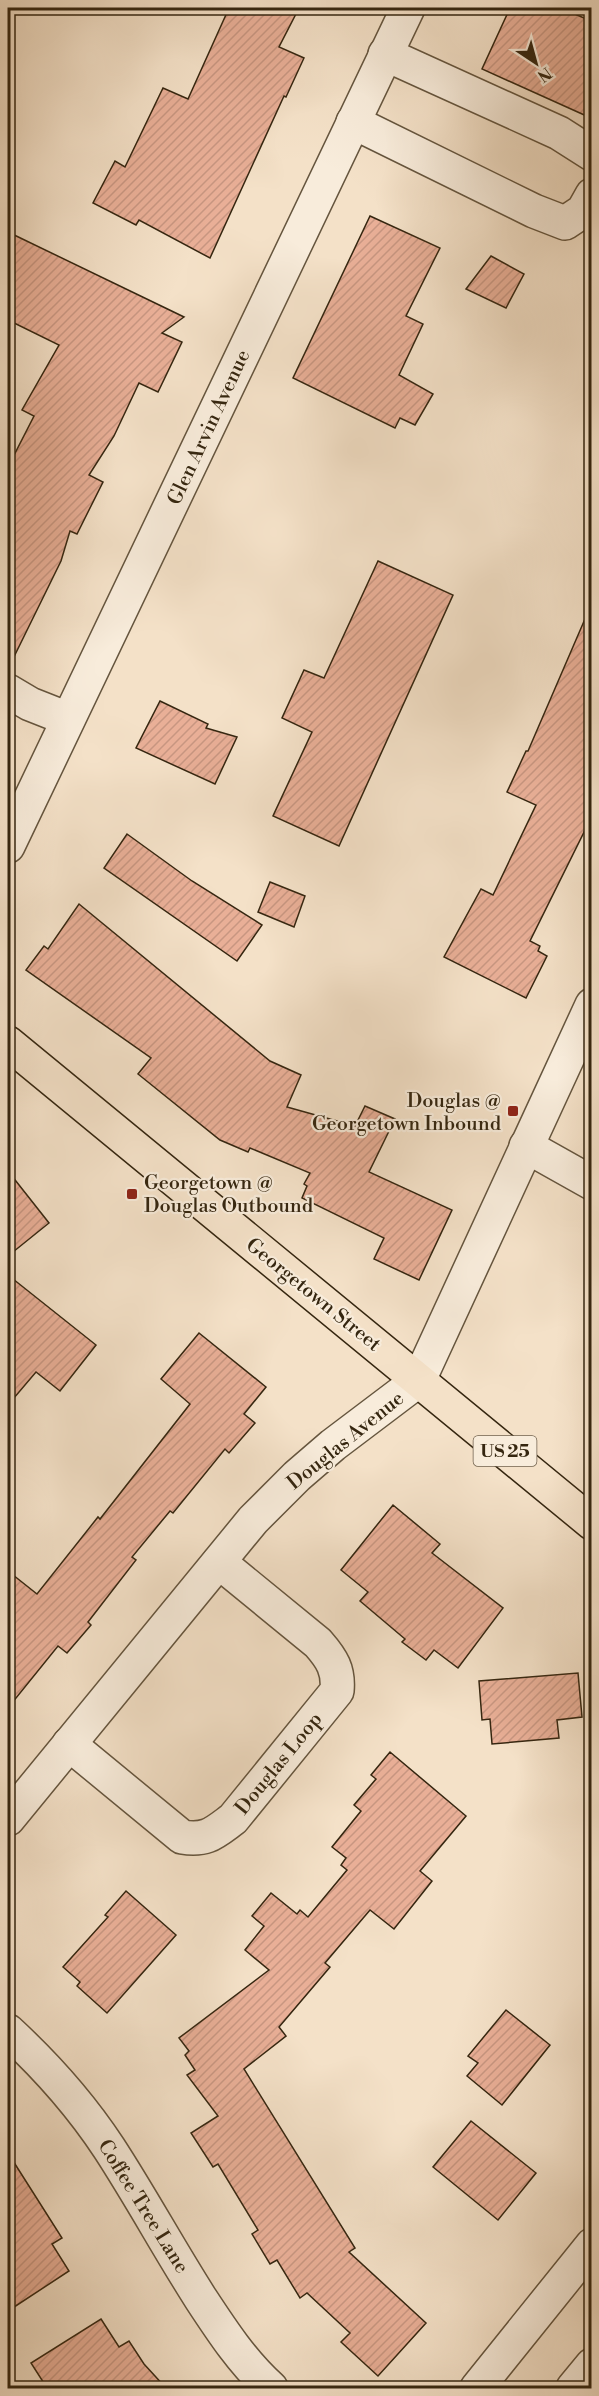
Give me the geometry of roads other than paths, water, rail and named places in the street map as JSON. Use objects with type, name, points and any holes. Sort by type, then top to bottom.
[{"type":"main road","name":"Georgetown Street","points":[[8,1043],[591,1523]]},
{"type":"street","name":"Glen Arvin Avenue","points":[[8,846],[408,8]]},
{"type":"street","points":[[385,54],[559,133],[591,154]]},
{"type":"street","points":[[353,122],[534,211],[565,223],[583,210],[591,195]]},
{"type":"street","points":[[8,691],[30,704],[68,719]]},
{"type":"street","name":"Douglas Avenue","points":[[8,1819],[253,1520],[297,1476],[333,1445],[419,1380],[591,1005]]},
{"type":"street","points":[[526,1146],[591,1183]]},
{"type":"street","name":"Douglas Loop","points":[[69,1744],[182,1837],[198,1839],[213,1834],[233,1819],[337,1692],[338,1676],[329,1656],[318,1643],[219,1562]]},
{"type":"street","name":"Coffee Tree Lane","points":[[8,2031],[37,2057],[77,2104],[109,2148],[225,2336],[272,2388]]},
{"type":"street","points":[[477,2388],[591,2245]]},
{"type":"street","points":[[573,2388],[591,2366]]},
{"type":"place","name":"Douglas @ Georgetown Inbound","points":[[513,1111]]},
{"type":"place","name":"Georgetown @ Douglas Outbound","points":[[132,1194]]}]
